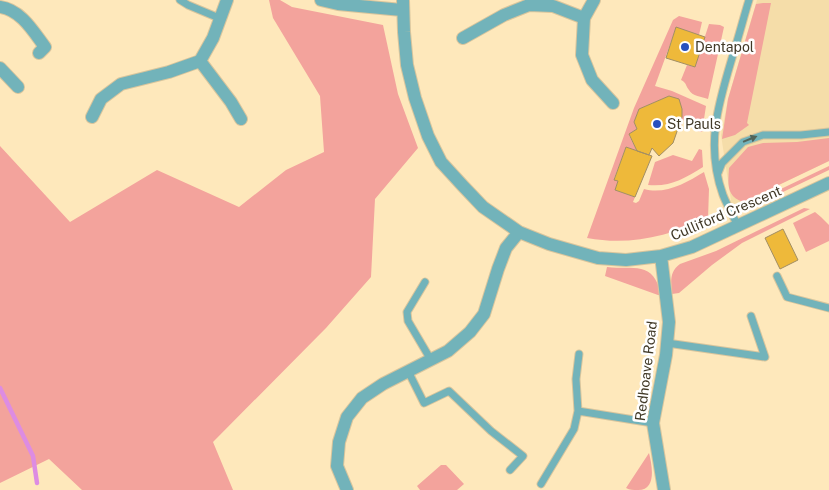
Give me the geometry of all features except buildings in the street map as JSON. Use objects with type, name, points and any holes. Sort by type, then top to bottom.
[{"type":"street","points":[[92,117],[101,99],[121,84],[169,72],[200,61],[213,38],[227,0]]},
{"type":"street","points":[[321,0],[338,4],[403,5]]},
{"type":"street","points":[[594,0],[584,18],[582,55],[592,80],[613,103]]},
{"type":"street","name":"Culliford Crescent","points":[[403,5],[407,65],[415,98],[432,145],[442,162],[483,207],[519,232],[549,244],[598,258],[626,260],[661,256],[692,247],[828,188]]},
{"type":"street","points":[[463,38],[504,15],[529,5],[553,6],[584,18]]},
{"type":"street","points":[[0,7],[7,8],[18,14],[31,28],[45,46],[40,53]]},
{"type":"street","points":[[200,61],[231,102],[241,119]]},
{"type":"street","points":[[0,68],[18,87]]},
{"type":"street","points":[[346,490],[337,466],[339,442],[347,417],[362,398],[383,384],[448,351],[470,332],[484,314],[506,248],[519,232]]},
{"type":"street","name":"Redhoave Road","points":[[661,256],[669,322],[653,423],[662,490]]},
{"type":"lane","points":[[180,0],[220,18]]},
{"type":"lane","points":[[738,226],[723,194],[718,174],[714,146],[715,119],[718,103],[749,0]]},
{"type":"lane","points":[[718,174],[722,163],[743,142],[763,135],[802,135],[829,132]]},
{"type":"lane","points":[[778,276],[787,297],[829,308]]},
{"type":"lane","points":[[425,282],[407,312],[408,321],[431,360]]},
{"type":"lane","points":[[667,343],[765,357],[751,316]]},
{"type":"lane","points":[[540,484],[574,429],[578,411],[576,379],[578,354]]},
{"type":"lane","points":[[408,371],[424,402],[449,391],[522,456],[510,470]]},
{"type":"lane","points":[[578,411],[653,423]]},
{"type":"shaded area","points":[[269,0],[280,0],[292,7],[383,25],[398,94],[418,148],[375,199],[371,277],[326,328],[213,442],[233,490],[82,490],[49,459],[0,483],[0,146],[70,222],[157,170],[239,207],[286,170],[324,152],[320,96],[273,18]]},
{"type":"shaded area","points":[[757,0],[829,0],[829,161],[732,207],[721,135],[728,99]]},
{"type":"shaded area","points":[[771,3],[747,123],[749,125],[735,135],[722,139],[728,99],[756,4]]},
{"type":"shaded area","points":[[679,16],[702,22],[699,35],[676,28],[655,86],[672,91],[706,106],[702,132],[698,131],[701,121],[685,116],[681,127],[679,126],[682,109],[678,99],[669,96],[639,109],[634,122],[637,129],[629,135],[637,151],[626,147],[614,179],[618,181],[615,190],[635,197],[633,202],[636,203],[639,201],[644,189],[660,190],[675,187],[704,172],[709,189],[708,219],[649,238],[618,241],[587,238],[634,108],[673,20]]},
{"type":"shaded area","points":[[709,24],[724,27],[708,99],[692,94],[681,80],[687,65],[695,67]]},
{"type":"shaded area","points":[[829,138],[829,161],[743,202],[731,193],[729,189],[729,168],[748,147],[763,143],[797,142]]},
{"type":"shaded area","points":[[699,149],[702,150],[703,167],[670,183],[648,185],[655,162],[673,155],[692,161]]},
{"type":"shaded area","points":[[829,166],[829,170],[762,202],[752,206],[745,206]]},
{"type":"shaded area","points":[[804,208],[810,209],[742,243],[679,293],[672,294],[672,274],[680,264],[716,251]]},
{"type":"shaded area","points":[[815,212],[829,225],[829,241],[806,252],[793,223]]},
{"type":"shaded area","points":[[607,267],[634,268],[648,272],[658,284],[661,295],[605,276]]},
{"type":"shaded area","points":[[649,453],[652,476],[648,486],[638,490],[626,488]]},
{"type":"shaded area","points":[[441,465],[446,465],[464,484],[457,490],[420,490],[417,486]]},
{"type":"waterway","points":[[0,388],[33,456],[37,483]]},
{"type":"place","name":"Dentapol","points":[[685,47]]},
{"type":"place","name":"St Pauls","points":[[657,124]]}]
